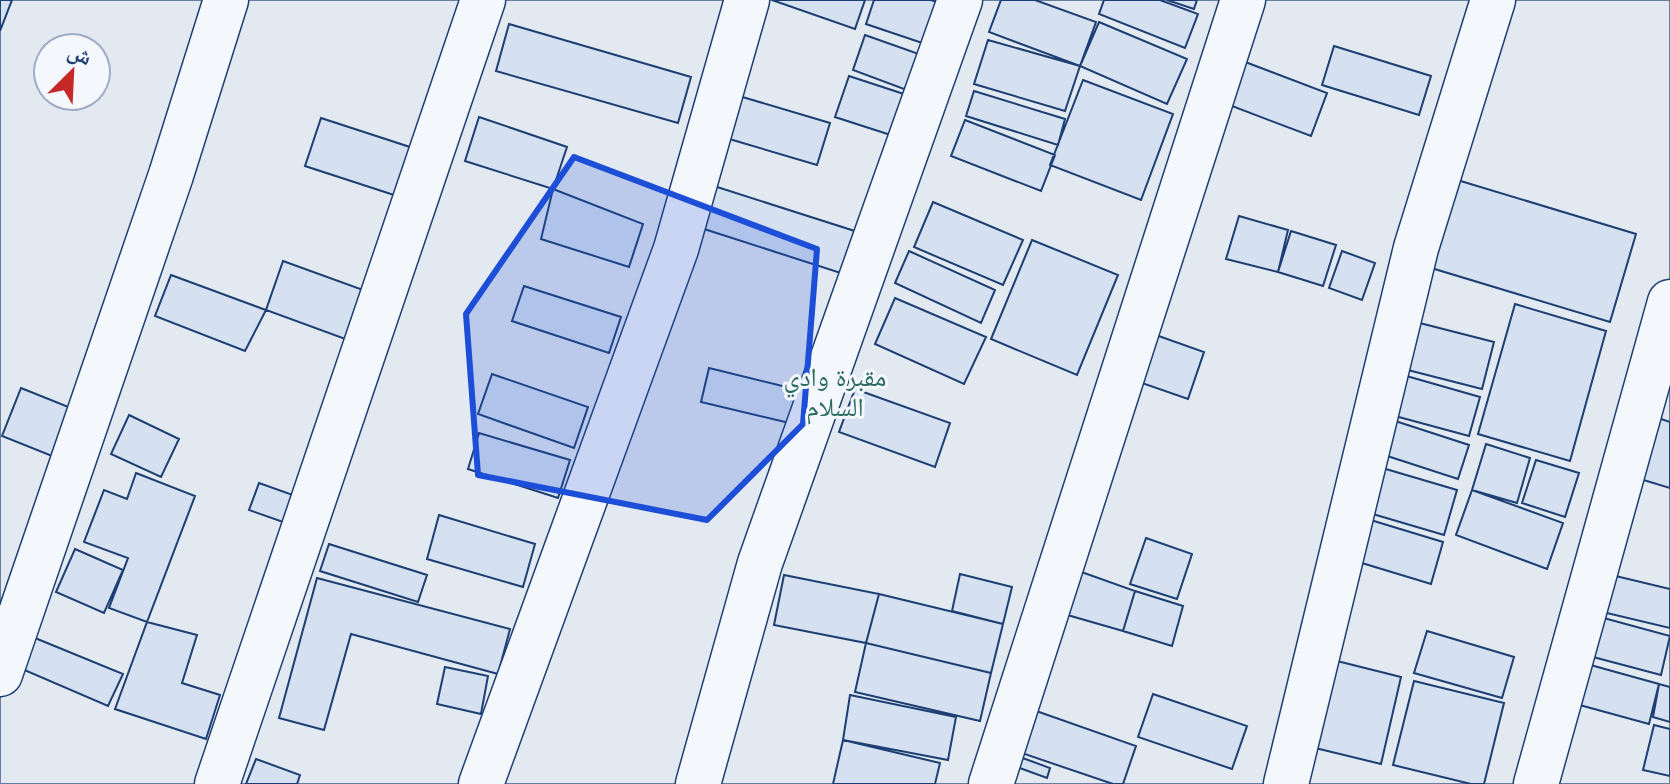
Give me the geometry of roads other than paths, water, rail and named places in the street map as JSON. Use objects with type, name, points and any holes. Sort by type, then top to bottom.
[{"type":"lane","points":[[0,674],[166,191],[226,0]]},
{"type":"lane","points":[[217,784],[483,0]]},
{"type":"lane","points":[[481,784],[676,249],[747,0]]},
{"type":"lane","points":[[698,784],[760,563],[960,0]]},
{"type":"lane","points":[[991,784],[1243,0]]},
{"type":"lane","points":[[1286,784],[1416,248],[1493,0]]},
{"type":"lane","points":[[1536,784],[1670,302]]},
{"type":"park label","name":"مقبرة وادي السلام","points":[[835,392]]}]
